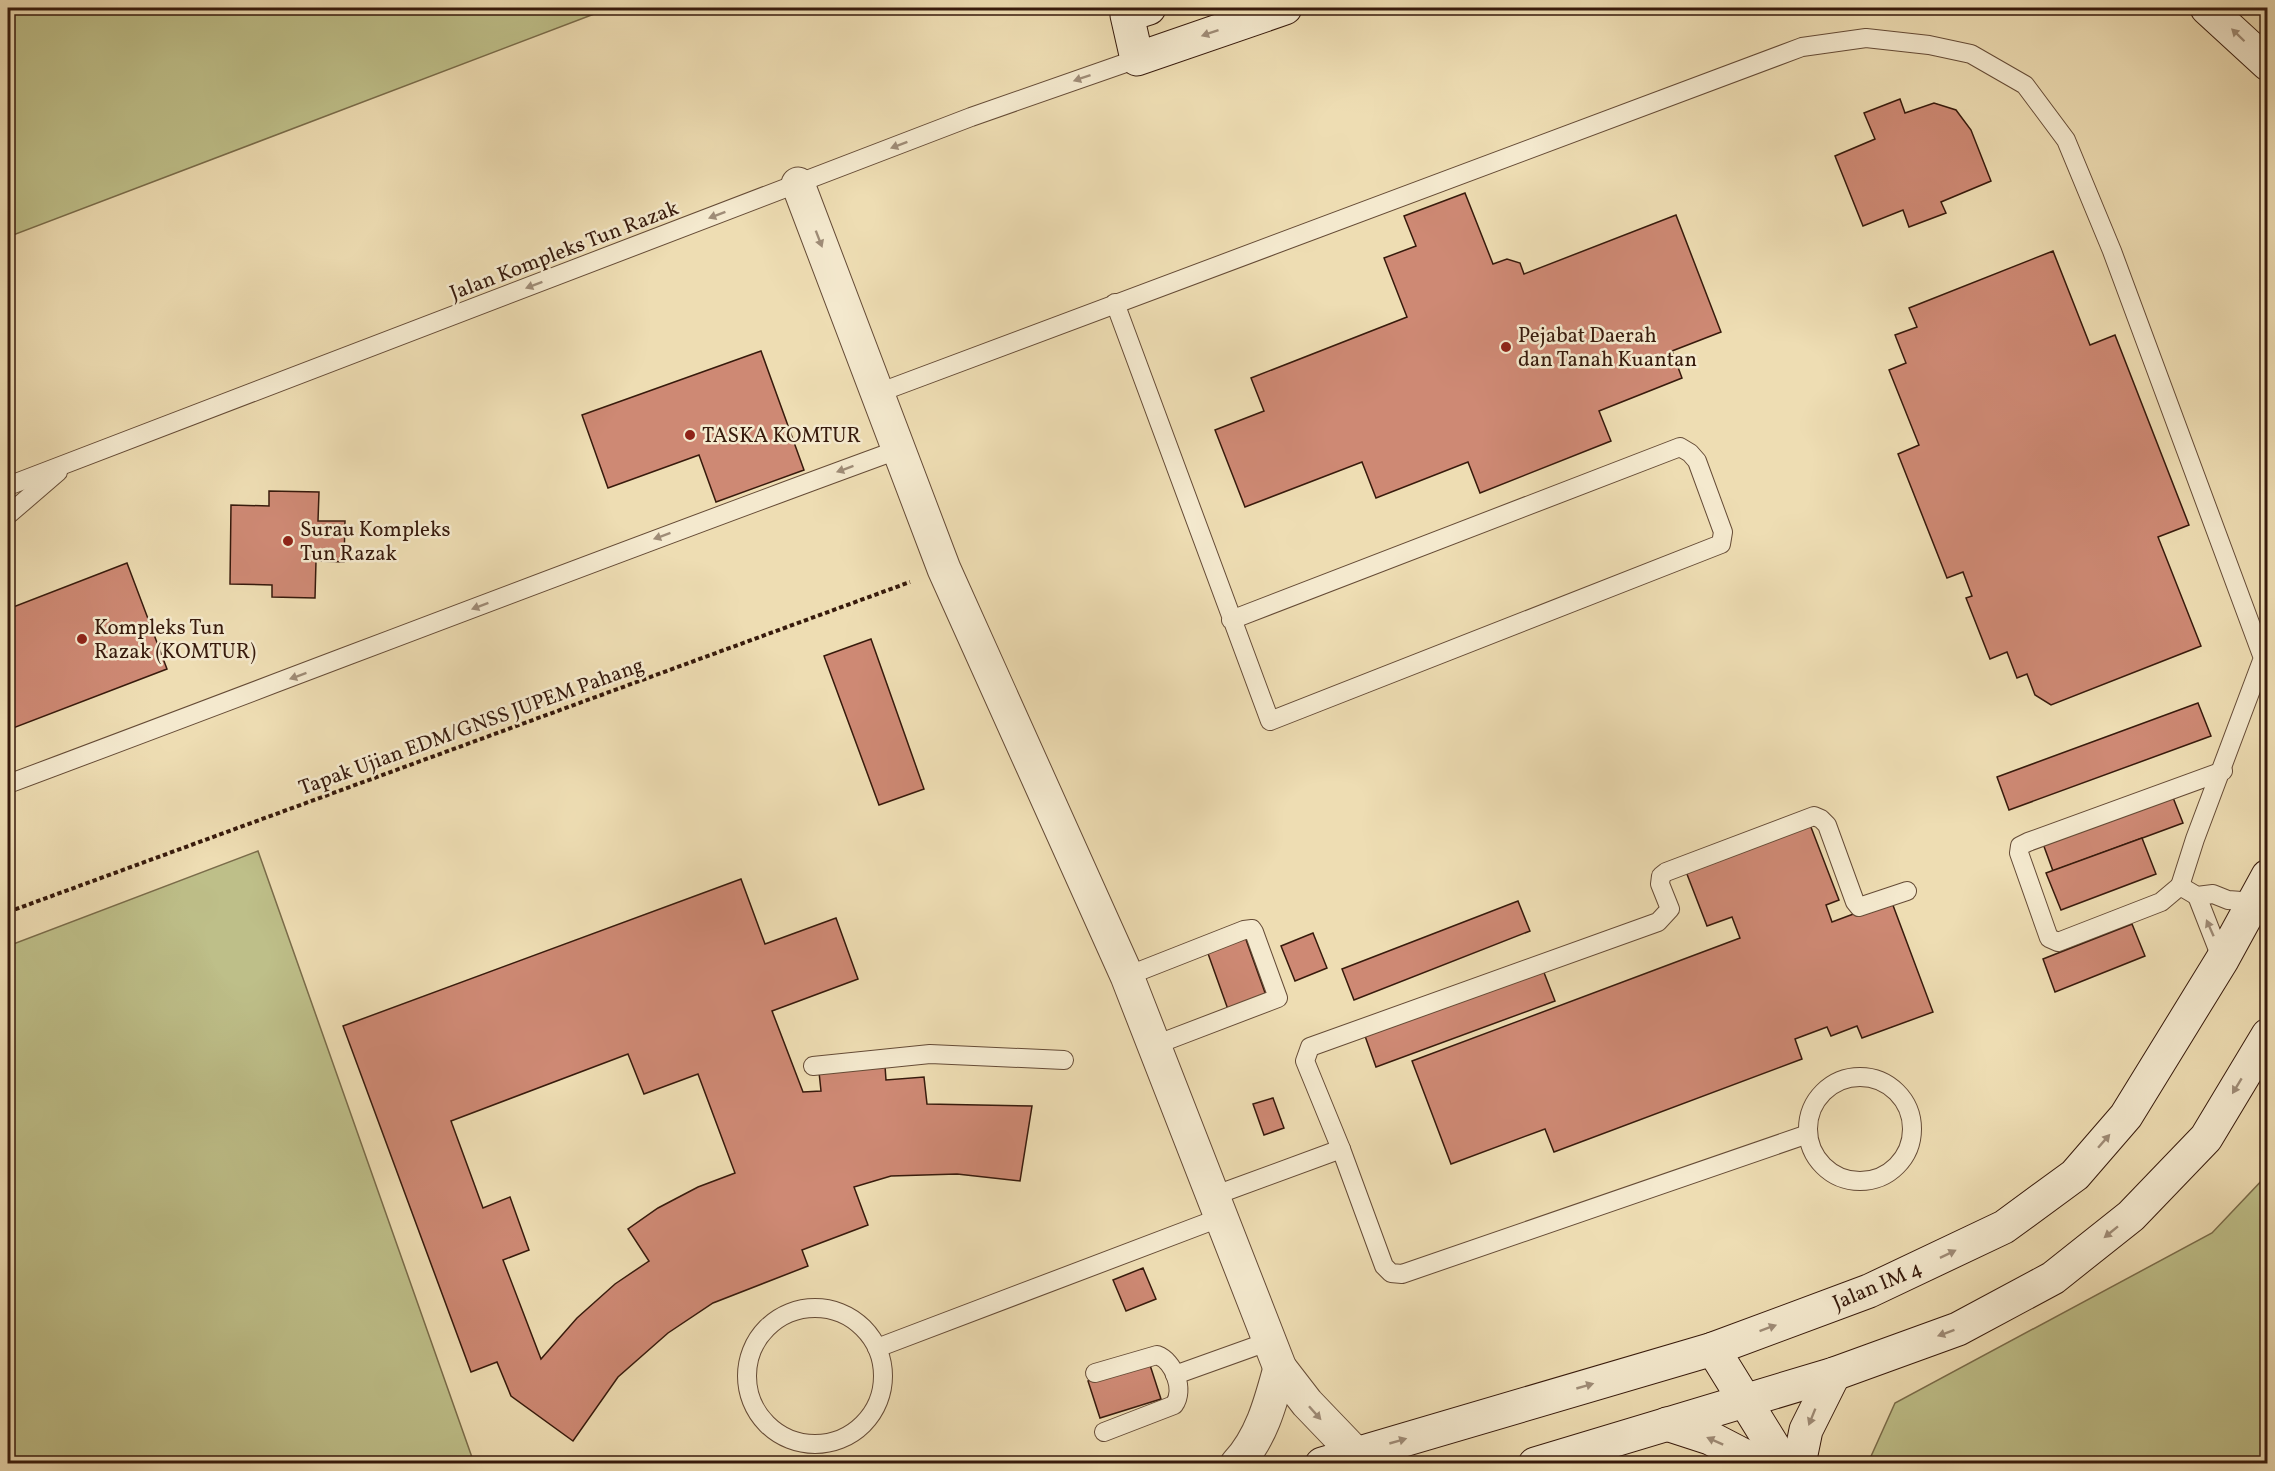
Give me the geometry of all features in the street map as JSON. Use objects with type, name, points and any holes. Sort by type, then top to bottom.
[{"type":"street","points":[[1138,11],[1137,59],[1285,8]]},
{"type":"street","points":[[2207,8],[2268,64]]},
{"type":"street","points":[[798,184],[945,569],[1127,976],[1275,1354],[1307,1403],[1355,1453]]},
{"type":"street","name":"Jalan IM 4","points":[[1322,1464],[1713,1348],[1869,1291],[2004,1227],[2075,1175],[2126,1116],[2222,960],[2261,889]]},
{"type":"street","points":[[1535,1464],[1834,1374],[1958,1329],[2053,1278],[2131,1216],[2206,1138],[2268,1035]]},
{"type":"street","points":[[1713,1348],[1784,1464]]},
{"type":"street","points":[[1237,1464],[1255,1438],[1269,1409],[1275,1354]]},
{"type":"street","points":[[1799,1464],[1806,1430],[1834,1374]]},
{"type":"street","points":[[1667,1424],[1710,1438],[1760,1464]]},
{"type":"lane","points":[[878,393],[1802,47],[1866,38],[1929,45],[1971,54],[2025,85],[2066,140],[2112,251],[2263,658],[2223,771],[2195,839],[2180,886],[2161,902],[2058,942],[2049,938],[2019,853],[2020,846],[2223,771]]},
{"type":"lane","name":"Jalan Kompleks Tun Razak","points":[[8,486],[971,117],[1137,59]]},
{"type":"lane","points":[[1115,303],[1231,620],[1270,721],[1721,544],[1723,532],[1697,461],[1680,447],[1231,620]]},
{"type":"lane","points":[[8,784],[402,637],[608,556],[900,449]]},
{"type":"lane","points":[[8,515],[68,463]]},
{"type":"lane","points":[[1808,1134],[1402,1274],[1391,1274],[1384,1266],[1341,1149],[1305,1061],[1310,1047],[1658,922],[1670,909],[1660,884],[1661,876],[1666,872],[1814,816],[1827,825],[1855,902],[1859,907],[1907,891]]},
{"type":"lane","points":[[2180,886],[2197,896],[2213,894],[2228,900],[2261,889]]},
{"type":"lane","points":[[2197,896],[2222,960]]},
{"type":"lane","points":[[1127,976],[1244,930],[1252,929],[1254,932],[1278,998],[1155,1045]]},
{"type":"lane","points":[[813,1066],[930,1054],[1064,1060]]},
{"type":"lane","points":[[1856,1077],[1873,1079],[1894,1089],[1909,1109],[1913,1124],[1911,1141],[1905,1156],[1895,1168],[1881,1177],[1865,1181],[1849,1179],[1833,1173],[1821,1164],[1812,1150],[1808,1134],[1809,1118],[1816,1102],[1826,1090],[1840,1081],[1856,1077]]},
{"type":"lane","points":[[877,1348],[1218,1207],[1341,1149]]},
{"type":"lane","points":[[809,1309],[828,1310],[846,1316],[862,1328],[877,1348],[883,1380],[879,1399],[870,1416],[857,1430],[840,1439],[821,1444],[802,1443],[783,1436],[768,1425],[756,1410],[748,1392],[747,1373],[751,1354],[760,1336],[773,1323],[790,1314],[809,1309]]},
{"type":"lane","points":[[1175,1376],[1275,1354]]},
{"type":"lane","points":[[1095,1373],[1157,1355],[1168,1360],[1175,1376],[1179,1399],[1174,1405],[1104,1432]]},
{"type":"path","name":"Tapak Ujian EDM/GNSS JUPEM Pahang","points":[[8,912],[945,569]]},
{"type":"green space","points":[[8,8],[610,8],[8,237]]},
{"type":"green space","points":[[258,851],[474,1463],[8,1463],[8,946]]},
{"type":"green space","points":[[2267,1175],[2267,1463],[1868,1463],[1895,1403],[2212,1233]]},
{"type":"building","points":[[1900,99],[1905,113],[1934,103],[1956,110],[1971,130],[1991,181],[1941,202],[1946,213],[1909,227],[1903,210],[1863,226],[1835,156],[1875,139],[1864,113]]},
{"type":"building","name":"Pejabat Daerah dan Tanah Kuantan","points":[[1465,193],[1493,264],[1507,259],[1520,263],[1524,274],[1676,215],[1721,332],[1672,351],[1682,378],[1599,411],[1611,441],[1480,493],[1468,462],[1376,498],[1362,462],[1245,507],[1215,430],[1264,411],[1251,378],[1407,317],[1384,258],[1416,246],[1404,216]]},
{"type":"building","points":[[2053,251],[2090,345],[2115,335],[2189,525],[2158,537],[2201,646],[2051,705],[2035,695],[2027,674],[2017,678],[2007,652],[1990,659],[1966,598],[1972,596],[1963,572],[1947,578],[1898,454],[1919,445],[1889,370],[1906,363],[1895,335],[1917,327],[1909,308]]},
{"type":"building","name":"TASKA KOMTUR","points":[[761,351],[804,470],[716,502],[699,455],[608,488],[582,415]]},
{"type":"building","name":"Surau Kompleks Tun Razak","points":[[269,491],[319,492],[318,521],[345,521],[344,562],[316,561],[315,598],[272,597],[272,585],[230,584],[231,505],[269,506]]},
{"type":"building","name":"Kompleks Tun Razak (KOMTUR)","points":[[127,563],[167,669],[8,730],[8,609]]},
{"type":"building","points":[[871,639],[924,789],[879,805],[824,656]]},
{"type":"building","points":[[2198,703],[2211,736],[2009,810],[1997,777]]},
{"type":"building","points":[[2172,795],[2183,823],[2053,871],[2042,841]]},
{"type":"building","points":[[1809,822],[1839,900],[1826,905],[1832,922],[1891,900],[1933,1012],[1862,1038],[1857,1026],[1831,1036],[1827,1027],[1795,1039],[1802,1059],[1554,1152],[1545,1129],[1451,1164],[1412,1061],[1740,938],[1732,917],[1707,926],[1685,869]]},
{"type":"building","points":[[2142,838],[2156,874],[2061,910],[2046,873]]},
{"type":"building","points":[[741,879],[765,944],[836,918],[858,979],[772,1011],[803,1092],[821,1091],[819,1072],[885,1066],[886,1080],[924,1077],[927,1104],[1032,1106],[1020,1181],[957,1174],[891,1176],[854,1187],[868,1225],[802,1250],[808,1266],[713,1303],[668,1333],[618,1377],[573,1441],[511,1396],[497,1362],[471,1372],[343,1026]],"holes":[[[628,1054],[644,1094],[698,1074],[735,1173],[698,1187],[658,1208],[628,1229],[649,1261],[615,1284],[577,1318],[541,1359],[503,1260],[529,1250],[510,1197],[483,1208],[451,1121]]]},
{"type":"building","points":[[1518,901],[1530,931],[1354,1000],[1342,969]]},
{"type":"building","points":[[2132,924],[2145,956],[2055,992],[2043,959]]},
{"type":"building","points":[[1313,933],[1327,968],[1295,981],[1281,946]]},
{"type":"building","points":[[1244,934],[1268,1001],[1230,1015],[1206,948]]},
{"type":"building","points":[[1543,970],[1555,1001],[1376,1067],[1365,1036]]},
{"type":"building","points":[[1273,1098],[1284,1128],[1264,1135],[1253,1104]]},
{"type":"building","points":[[1143,1268],[1156,1299],[1126,1311],[1113,1280]]},
{"type":"building","points":[[1149,1362],[1161,1399],[1100,1418],[1088,1381]]},
{"type":"place","name":"Pejabat Daerah dan Tanah Kuantan","points":[[1506,347]]},
{"type":"place","name":"TASKA KOMTUR","points":[[690,435]]},
{"type":"place","name":"Surau Kompleks Tun Razak","points":[[288,541]]},
{"type":"place","name":"Kompleks Tun Razak (KOMTUR)","points":[[82,639]]}]
